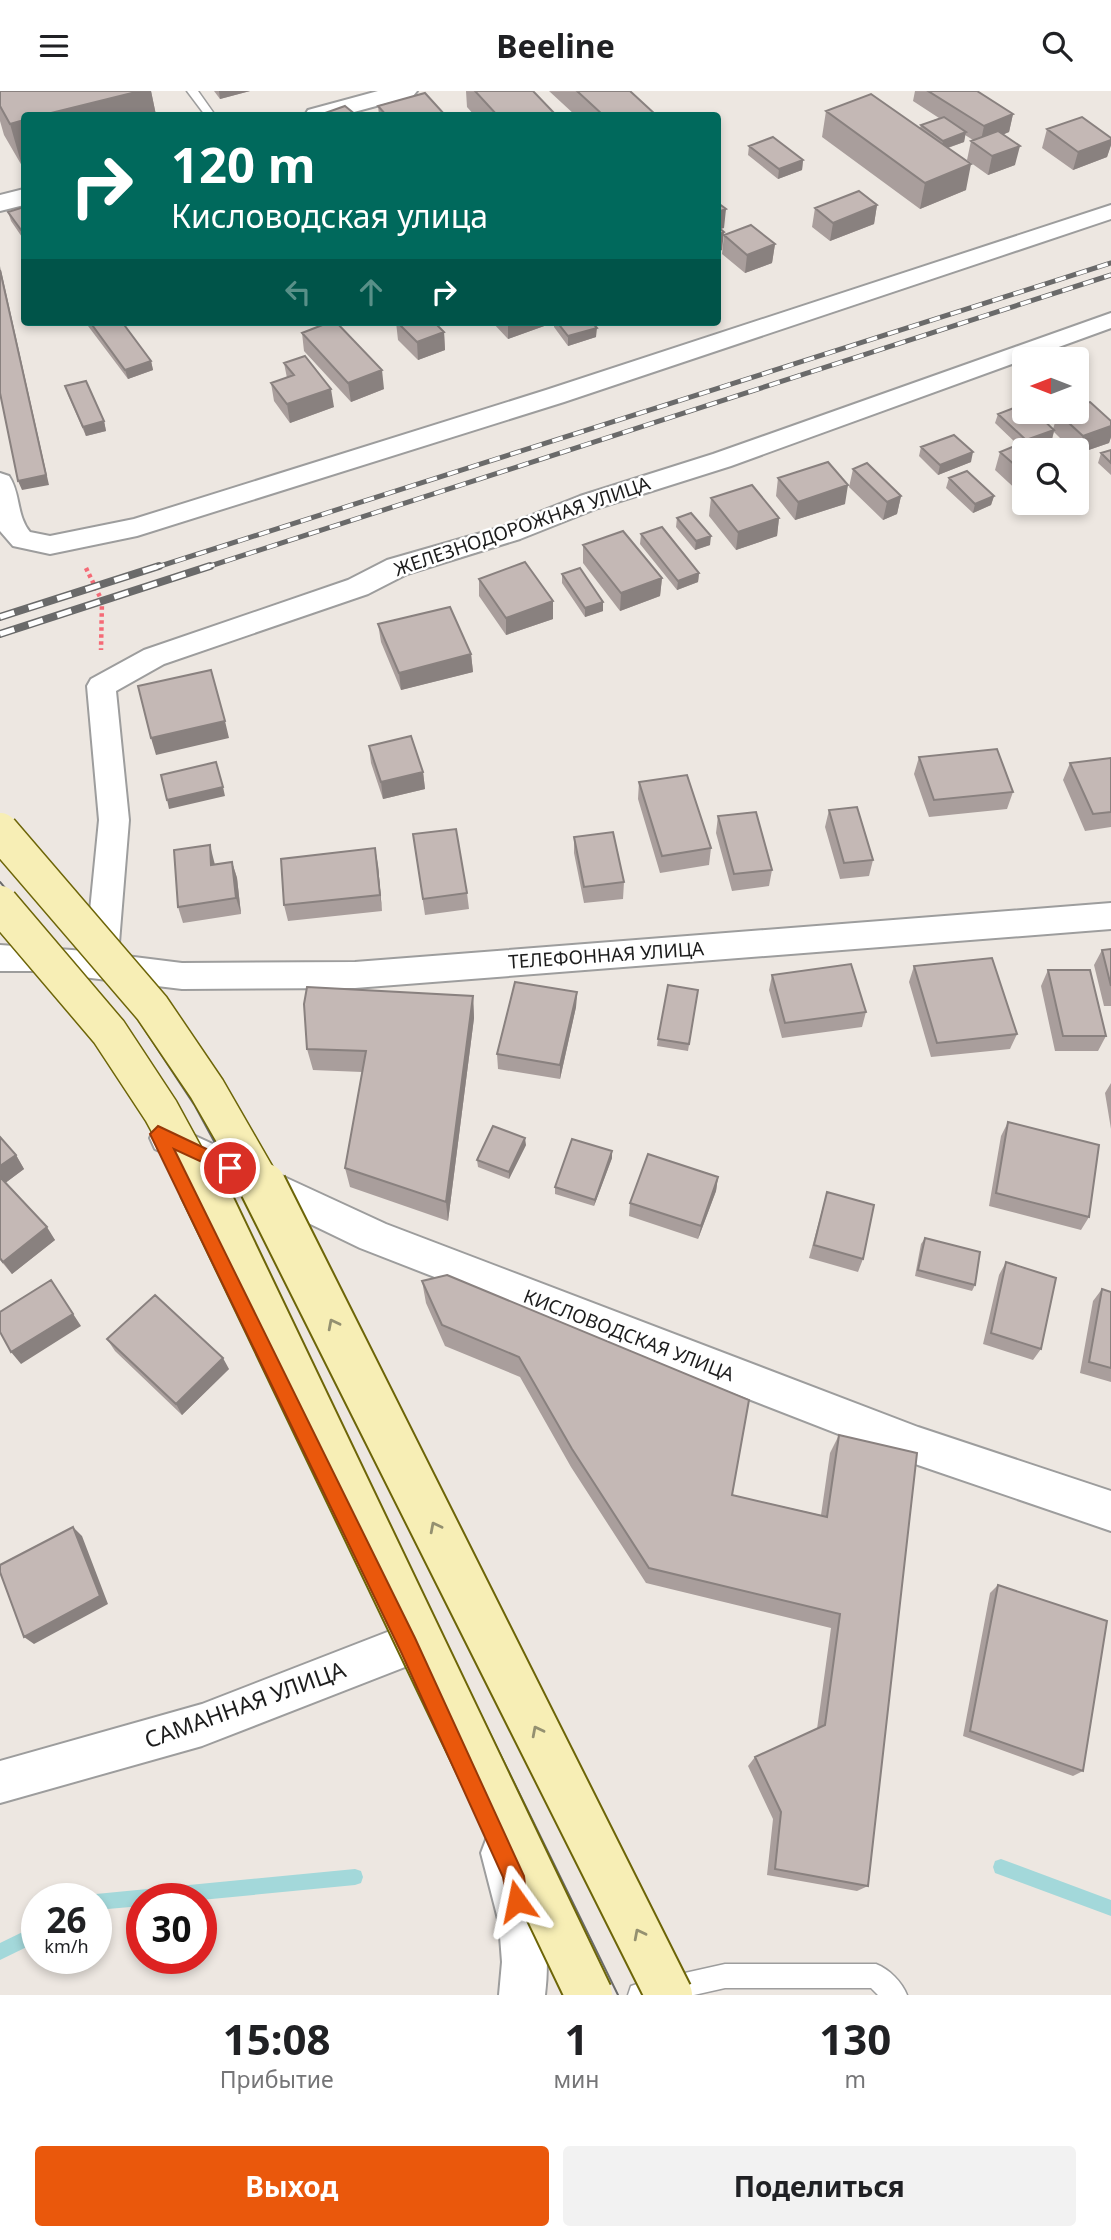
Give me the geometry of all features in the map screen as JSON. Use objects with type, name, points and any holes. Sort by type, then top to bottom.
[{"type":"main road","points":[[0,831],[152,1008],[207,1089],[267,1191],[669,1995]]},
{"type":"main road","points":[[0,904],[109,1032],[162,1111],[199,1181],[589,1995]]},
{"type":"street","points":[[328,112],[405,91]]},
{"type":"street","points":[[0,204],[21,198]]},
{"type":"street","points":[[0,482],[8,523],[22,540],[50,545],[137,527],[555,396],[1111,212]]},
{"type":"street","name":"ЖЕЛЕЗНОДОРОЖНАЯ УЛИЦА","points":[[101,686],[154,657],[358,587],[397,567],[511,533],[589,502],[722,460],[1111,320]]},
{"type":"street","points":[[16,958],[102,965],[114,820],[101,686]]},
{"type":"street","name":"ТЕЛЕФОННАЯ УЛИЦА","points":[[102,965],[182,976],[355,975],[1111,916]]},
{"type":"street","points":[[16,958],[94,1038],[158,1134],[408,1645],[514,1876],[526,1977],[523,1995]]},
{"type":"street","name":"КИСЛОВОДСКАЯ УЛИЦА","points":[[158,1134],[373,1236],[918,1446],[1111,1511]]},
{"type":"street","name":"САМАННАЯ УЛИЦА","points":[[0,1782],[202,1725],[408,1645]]},
{"type":"lane","points":[[192,91],[208,112]]},
{"type":"lane","points":[[640,1995],[725,1976],[876,1976],[895,1995]]},
{"type":"path","points":[[50,545],[83,560],[102,601],[101,686]]},
{"type":"building","points":[[0,91],[140,91],[55,112],[21,112],[21,121],[10,124],[0,106]]},
{"type":"building","points":[[475,91],[533,91],[553,112],[494,112]]},
{"type":"building","points":[[577,91],[630,91],[653,112],[600,112]]},
{"type":"building","points":[[928,91],[977,91],[1013,114],[984,126]]},
{"type":"building","points":[[425,93],[442,112],[383,112],[378,106]]},
{"type":"building","points":[[871,94],[971,164],[925,183],[826,111]]},
{"type":"building","points":[[345,106],[352,112],[328,112]]},
{"type":"building","points":[[944,117],[966,132],[943,141],[921,125]]},
{"type":"building","points":[[1082,117],[1111,140],[1078,152],[1047,129]]},
{"type":"building","points":[[998,131],[1020,146],[992,156],[971,141]]},
{"type":"building","points":[[773,137],[803,160],[779,169],[749,146]]},
{"type":"building","points":[[859,191],[877,205],[833,223],[815,208]]},
{"type":"building","points":[[21,208],[21,230],[8,212]]},
{"type":"building","points":[[751,225],[775,244],[747,255],[724,235]]},
{"type":"building","points":[[0,270],[46,475],[18,481],[0,393]]},
{"type":"building","points":[[93,326],[125,326],[151,361],[125,370]]},
{"type":"building","points":[[320,326],[340,326],[382,370],[348,383],[302,333]]},
{"type":"building","points":[[401,326],[438,326],[444,332],[417,342]]},
{"type":"building","points":[[560,326],[597,328],[568,336]]},
{"type":"building","points":[[305,356],[331,389],[287,404],[271,383],[294,375],[284,363]]},
{"type":"building","points":[[86,381],[104,421],[83,427],[65,386]]},
{"type":"building","points":[[1089,402],[1111,421],[1111,426],[1083,436],[1070,424],[1089,424]]},
{"type":"building","points":[[1012,409],[1012,424],[1048,424],[1054,430],[1024,438],[998,414]]},
{"type":"building","points":[[954,435],[973,452],[940,465],[921,447]]},
{"type":"building","points":[[1012,447],[1012,462],[1000,452]]},
{"type":"building","points":[[1111,450],[1111,463],[1101,453]]},
{"type":"building","points":[[828,462],[848,485],[798,502],[778,478]]},
{"type":"building","points":[[867,463],[901,496],[887,502],[853,469]]},
{"type":"building","points":[[967,471],[994,496],[975,504],[949,478]]},
{"type":"building","points":[[752,485],[779,518],[738,532],[711,498]]},
{"type":"building","points":[[691,513],[711,536],[696,541],[677,518]]},
{"type":"building","points":[[662,527],[699,573],[678,581],[641,534]]},
{"type":"building","points":[[623,531],[662,578],[621,593],[583,545]]},
{"type":"building","points":[[525,562],[553,601],[506,618],[479,579]]},
{"type":"building","points":[[580,568],[603,602],[585,608],[562,574]]},
{"type":"building","points":[[450,607],[471,654],[399,673],[378,624]]},
{"type":"building","points":[[211,670],[225,721],[151,738],[138,686]]},
{"type":"building","points":[[411,736],[423,772],[381,782],[369,746]]},
{"type":"building","points":[[997,749],[1013,792],[934,800],[919,757]]},
{"type":"building","points":[[1111,758],[1111,812],[1093,814],[1070,763]]},
{"type":"building","points":[[216,762],[223,787],[167,800],[161,775]]},
{"type":"building","points":[[687,775],[711,848],[662,856],[639,782]]},
{"type":"building","points":[[857,807],[873,860],[844,863],[829,810]]},
{"type":"building","points":[[756,812],[772,870],[734,874],[718,816]]},
{"type":"building","points":[[456,829],[467,893],[423,899],[413,834]]},
{"type":"building","points":[[613,832],[624,882],[584,887],[574,837]]},
{"type":"building","points":[[210,845],[211,865],[232,862],[236,898],[178,907],[174,850]]},
{"type":"building","points":[[375,848],[380,895],[284,905],[281,859]]},
{"type":"building","points":[[1111,949],[1111,986],[1102,950]]},
{"type":"building","points":[[992,958],[1017,1034],[937,1043],[914,966]]},
{"type":"building","points":[[851,964],[866,1012],[785,1023],[772,975]]},
{"type":"building","points":[[1048,970],[1090,970],[1106,1036],[1063,1036]]},
{"type":"building","points":[[515,982],[577,992],[560,1065],[497,1054]]},
{"type":"building","points":[[668,985],[698,990],[689,1044],[658,1039]]},
{"type":"building","points":[[307,987],[473,996],[446,1202],[345,1168],[366,1051],[307,1049],[304,1004]]},
{"type":"building","points":[[1008,1122],[1099,1145],[1089,1217],[996,1193]]},
{"type":"building","points":[[493,1126],[525,1138],[509,1172],[477,1160]]},
{"type":"building","points":[[0,1137],[16,1155],[0,1166]]},
{"type":"building","points":[[572,1139],[612,1151],[595,1200],[555,1187]]},
{"type":"building","points":[[648,1154],[718,1177],[701,1226],[630,1203]]},
{"type":"building","points":[[0,1177],[47,1227],[3,1262],[0,1258]]},
{"type":"building","points":[[827,1192],[874,1205],[863,1259],[814,1245]]},
{"type":"building","points":[[925,1238],[980,1252],[975,1285],[918,1270]]},
{"type":"building","points":[[1006,1262],[1056,1278],[1041,1349],[991,1333]]},
{"type":"building","points":[[447,1275],[749,1400],[732,1495],[827,1517],[839,1435],[917,1453],[868,1886],[775,1869],[781,1812],[755,1757],[825,1725],[840,1614],[649,1568],[572,1449],[519,1357],[442,1325],[422,1281]]},
{"type":"building","points":[[51,1280],[73,1314],[11,1352],[0,1332],[0,1312]]},
{"type":"building","points":[[1102,1289],[1111,1292],[1111,1368],[1089,1362]]},
{"type":"building","points":[[155,1295],[223,1358],[176,1404],[107,1339]]},
{"type":"building","points":[[73,1527],[100,1596],[24,1637],[0,1572],[0,1565]]},
{"type":"building","points":[[998,1585],[1107,1621],[1083,1771],[970,1731]]},
{"type":"waterway","points":[[1001,1867],[1111,1908]]},
{"type":"waterway","points":[[112,1900],[355,1877]]},
{"type":"waterway","points":[[0,1952],[21,1941]]},
{"type":"tram line","points":[[0,856],[135,1015],[195,1106],[276,1256],[643,1995]]},
{"type":"tram line","points":[[0,882],[118,1022],[175,1105],[216,1173],[618,1995]]},
{"type":"railway","points":[[154,568],[1111,263]]},
{"type":"railway","points":[[204,568],[1111,275]]},
{"type":"railway","points":[[0,617],[159,566]]},
{"type":"railway","points":[[0,634],[210,566]]},
{"type":"route","points":[[230,1168],[158,1134],[408,1645],[514,1876],[517,1901]]}]
